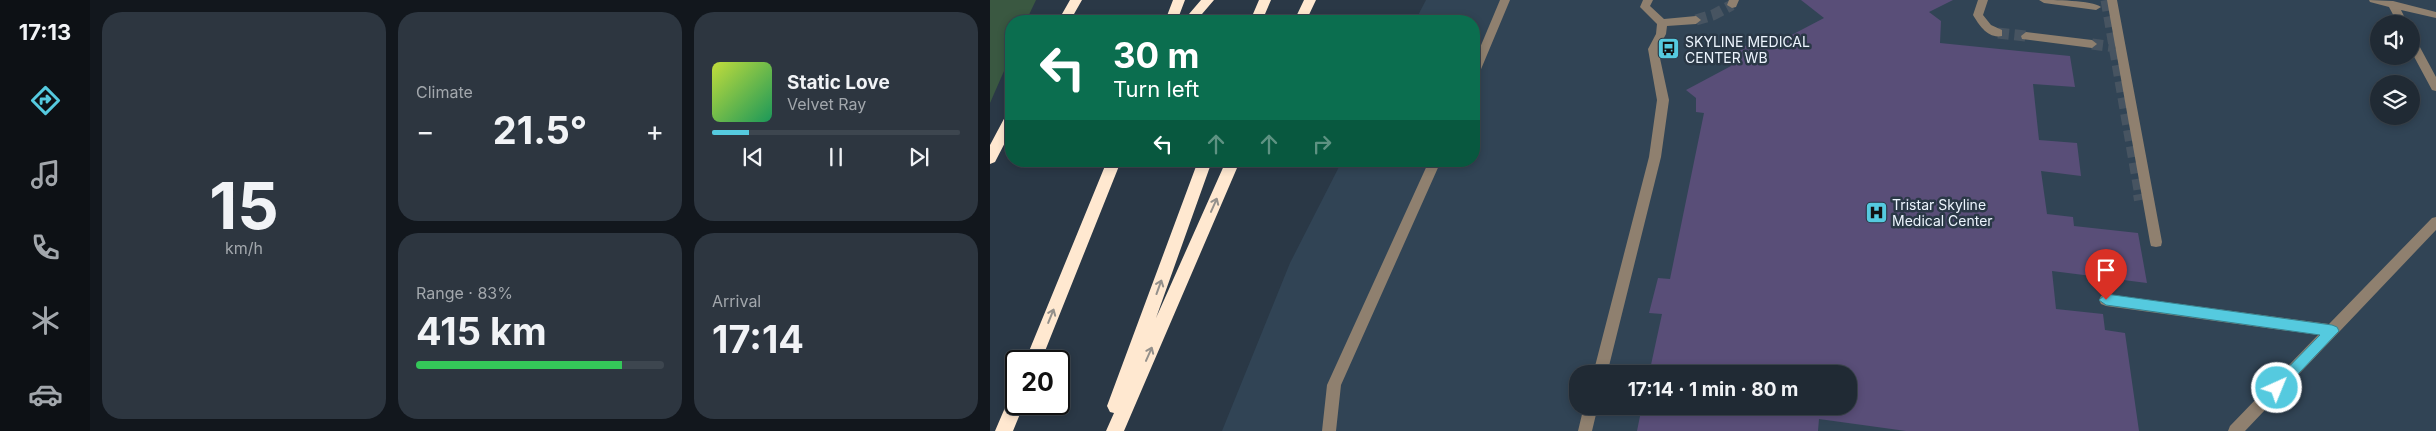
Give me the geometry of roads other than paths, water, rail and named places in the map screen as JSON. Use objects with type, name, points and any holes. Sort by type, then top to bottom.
[{"type":"highway","points":[[1067,15],[1076,0]]},
{"type":"highway","points":[[1173,15],[1179,0]]},
{"type":"highway","points":[[1194,15],[1208,0]]},
{"type":"highway","points":[[1259,15],[1266,0]]},
{"type":"highway","points":[[1303,15],[1310,0]]},
{"type":"highway","points":[[990,158],[1005,129]]},
{"type":"highway","points":[[1037,350],[1112,167]]},
{"type":"highway","points":[[1107,431],[1203,167]]},
{"type":"highway","points":[[1115,431],[1230,167]]},
{"type":"highway","points":[[1004,431],[1011,415]]},
{"type":"lane","points":[[1480,58],[1505,0]]},
{"type":"lane","points":[[1648,0],[1645,7],[1662,23],[1696,20]]},
{"type":"lane","points":[[1983,0],[1978,15],[1987,28],[1998,33]]},
{"type":"lane","points":[[2044,0],[2096,7]]},
{"type":"lane","points":[[2112,0],[2156,242]]},
{"type":"lane","points":[[2374,0],[2436,15]]},
{"type":"lane","points":[[2393,4],[2398,15]]},
{"type":"lane","points":[[1602,365],[1655,157],[1663,100],[1652,49],[1660,34],[1662,23]]},
{"type":"lane","points":[[2026,36],[2092,44]]},
{"type":"lane","points":[[2420,58],[2436,87]]},
{"type":"lane","points":[[1329,431],[1334,385],[1432,167]]},
{"type":"lane","points":[[2235,431],[2436,222]]},
{"type":"lane","points":[[2106,300],[2332,331]]},
{"type":"lane","points":[[1585,431],[1589,415]]},
{"type":"tunnel","points":[[2106,0],[2114,47]]},
{"type":"tunnel","points":[[1696,20],[1713,15],[1732,5]]},
{"type":"tunnel","points":[[1998,33],[2026,36]]},
{"type":"tunnel","points":[[2092,44],[2114,47]]},
{"type":"tunnel","points":[[2114,47],[2140,196]]},
{"type":"tunnel","points":[[2140,194],[2141,200]]},
{"type":"place","name":"SKYLINE MEDICAL CENTER WB","points":[[1669,49]]},
{"type":"place","name":"Tristar Skyline Medical Center","points":[[1876,212]]}]
